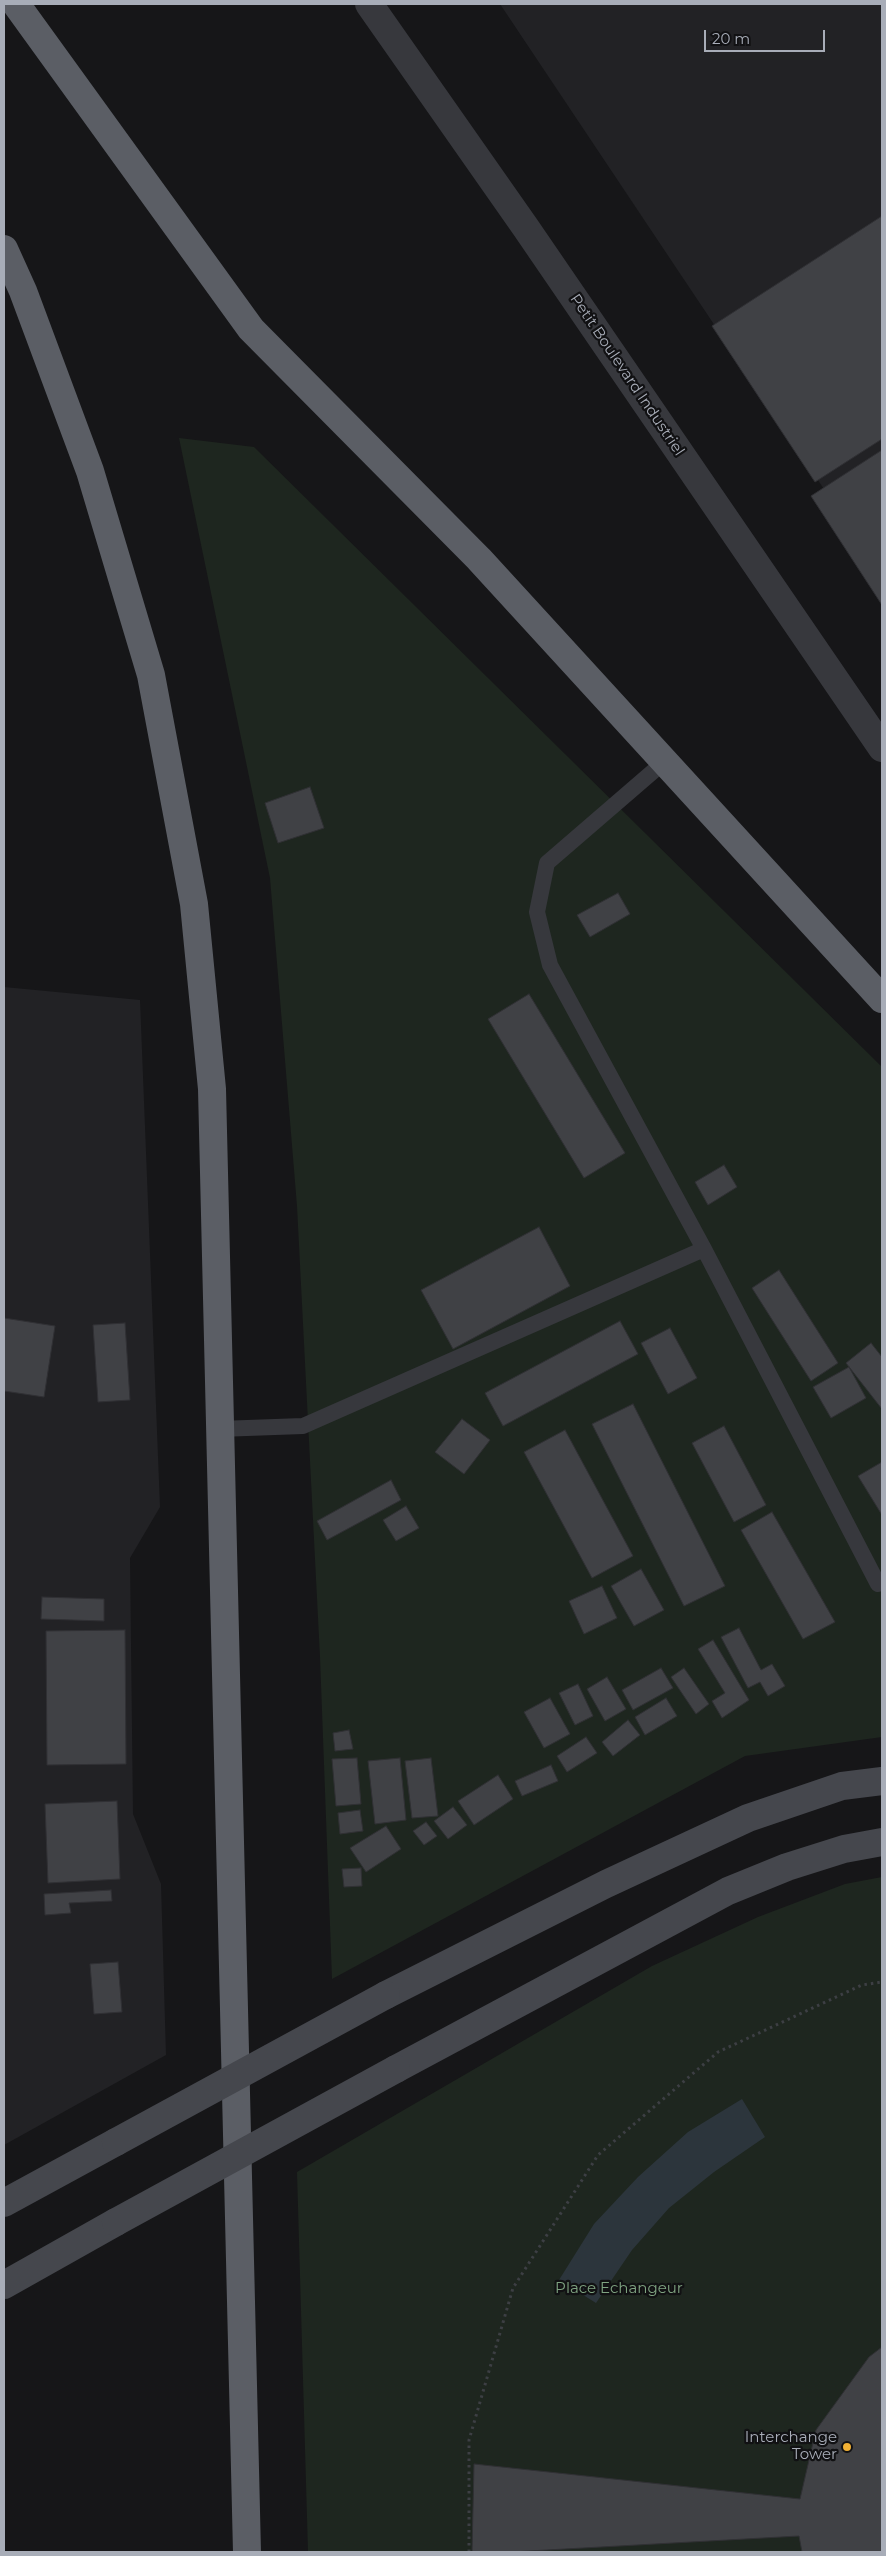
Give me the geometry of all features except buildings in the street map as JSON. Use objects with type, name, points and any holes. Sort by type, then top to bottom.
[{"type":"highway","points":[[16,4],[251,329],[479,559],[882,999]]},
{"type":"highway","points":[[4,249],[23,292],[90,471],[151,675],[194,904],[212,1089],[247,2552]]},
{"type":"main road","points":[[4,2203],[386,1995],[606,1884],[748,1818],[842,1786],[882,1781]]},
{"type":"main road","points":[[4,2284],[396,2069],[728,1891],[787,1867],[844,1850],[882,1842]]},
{"type":"street","name":"Petit Boulevard Industriel","points":[[369,4],[882,748]]},
{"type":"lane","points":[[664,762],[547,863],[537,912],[550,965],[704,1249],[878,1584]]},
{"type":"lane","points":[[219,1429],[303,1426],[704,1249]]},
{"type":"path","points":[[469,2552],[468,2440],[513,2288],[598,2155],[718,2052],[862,1985],[882,1982]]},
{"type":"shaded area","points":[[500,4],[882,4],[882,576]]},
{"type":"shaded area","points":[[4,987],[140,1000],[160,1507],[130,1558],[133,1814],[161,1884],[166,2055],[4,2145]]},
{"type":"shaded area","points":[[742,2099],[765,2137],[714,2172],[669,2208],[632,2250],[596,2303],[559,2280],[594,2224],[638,2177],[688,2132]]},
{"type":"green space","points":[[179,438],[254,447],[882,1067],[882,1737],[745,1756],[332,1979],[320,1657],[297,1206],[270,878]]},
{"type":"green space","name":"Place Echangeur","points":[[882,1877],[882,2552],[308,2552],[297,2172],[652,1966],[758,1917],[845,1884]]},
{"type":"place","name":"Interchange Tower","points":[[847,2447]]}]
